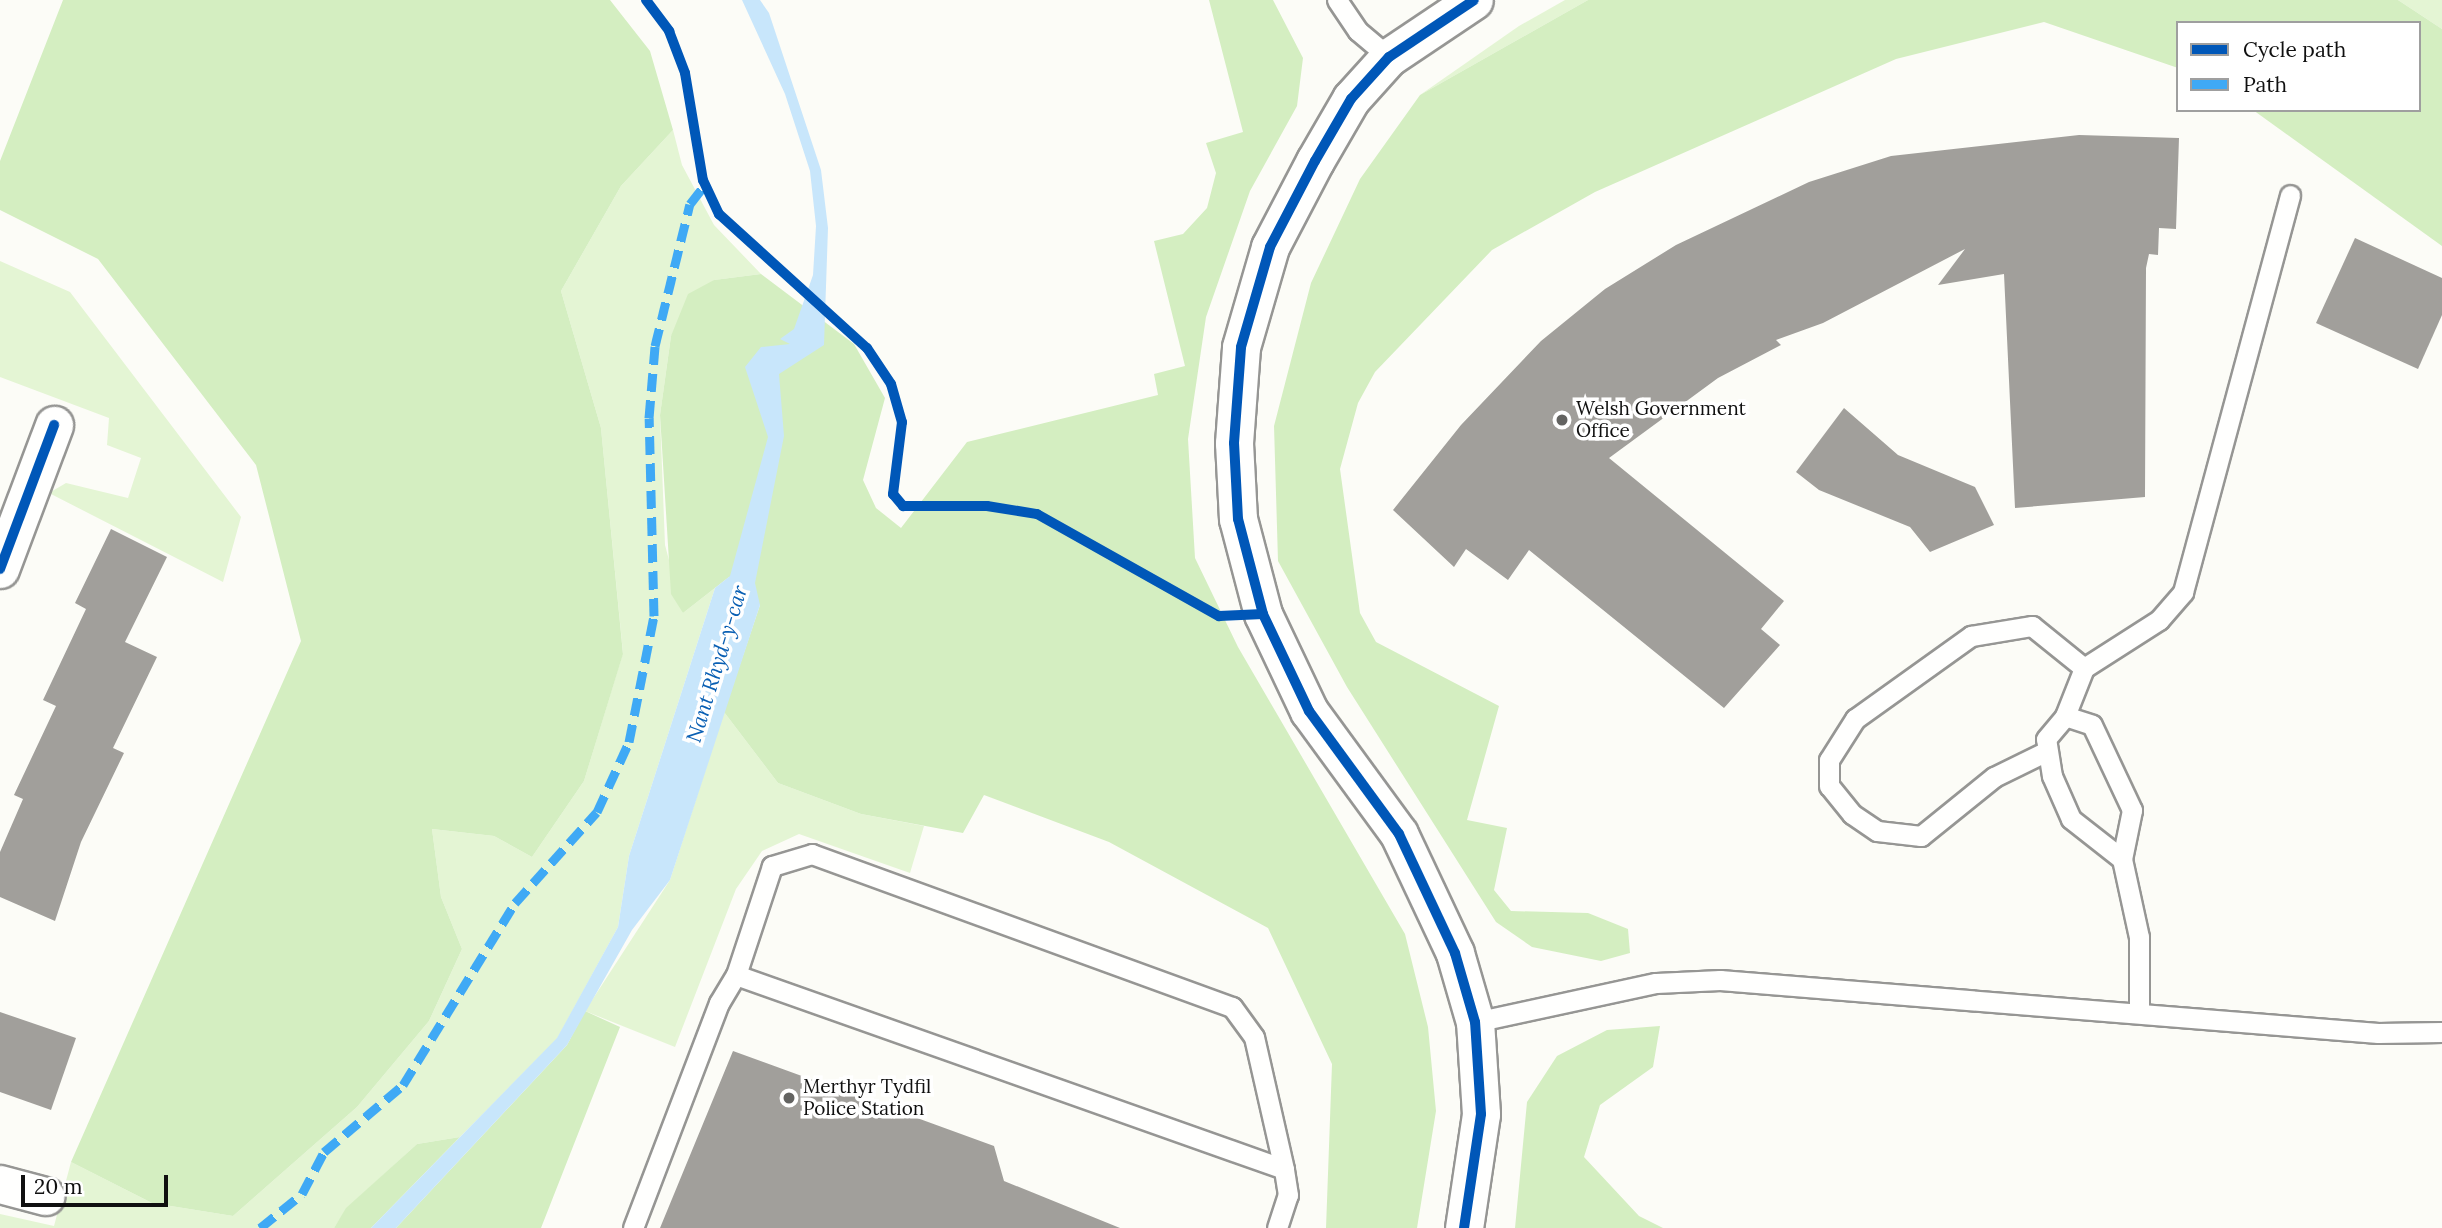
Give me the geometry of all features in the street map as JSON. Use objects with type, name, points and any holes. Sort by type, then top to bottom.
[{"type":"street","points":[[1464,1228],[1481,1114],[1475,1022],[1455,953],[1399,834],[1309,711],[1263,614],[1238,519],[1234,443],[1241,347],[1270,247],[1351,99],[1389,57],[1474,0]]},
{"type":"street","points":[[0,569],[54,425]]},
{"type":"street","points":[[0,1184],[45,1196]]},
{"type":"lane","points":[[1337,0],[1357,31],[1389,57]]},
{"type":"lane","points":[[2122,859],[2071,819],[2047,751],[2046,739],[2065,716],[2084,668],[2159,620],[2183,592],[2290,195]]},
{"type":"lane","points":[[2047,751],[1994,777],[1921,836],[1877,831],[1852,814],[1829,786],[1829,760],[1855,719],[1971,636],[2032,626],[2084,668]]},
{"type":"lane","points":[[2065,716],[2092,725],[2132,810],[2122,859],[2139,937],[2139,1012]]},
{"type":"lane","points":[[633,1228],[719,1003],[736,975],[772,866],[812,854],[1232,1007],[1254,1037],[1284,1169],[1288,1195],[1277,1228]]},
{"type":"lane","points":[[736,975],[1284,1169]]},
{"type":"lane","points":[[1475,1022],[1656,983],[1720,979],[2139,1012],[2442,1032]]},
{"type":"green space","points":[[63,0],[610,0],[650,51],[673,130],[621,186],[561,291],[601,428],[623,654],[584,781],[532,857],[494,836],[432,829],[441,897],[462,949],[429,1021],[357,1107],[233,1216],[152,1203],[71,1162],[301,641],[256,465],[98,259],[0,210],[0,161]]},
{"type":"green space","points":[[1209,0],[1273,0],[1303,58],[1297,106],[1250,191],[1206,317],[1188,439],[1195,558],[1238,647],[1405,934],[1428,1027],[1436,1111],[1417,1228],[1326,1228],[1332,1064],[1268,928],[1109,842],[984,795],[963,833],[861,814],[778,783],[724,712],[760,605],[729,577],[683,613],[671,594],[660,415],[671,336],[688,294],[714,280],[761,274],[854,344],[885,398],[863,480],[876,508],[901,528],[967,442],[1158,395],[1154,374],[1185,366],[1154,241],[1183,234],[1207,208],[1216,173],[1206,143],[1243,132]]},
{"type":"green space","points":[[1565,0],[1588,0],[1420,95],[1519,26]]},
{"type":"green space","points":[[1588,0],[2398,0],[2442,29],[2442,246],[2256,112],[2421,112],[2421,21],[2176,21],[2176,67],[2044,22],[1896,59],[1595,192],[1492,250],[1375,372],[1358,403],[1340,469],[1360,613],[1376,642],[1499,706],[1467,820],[1507,828],[1494,890],[1511,911],[1588,913],[1628,929],[1630,953],[1601,961],[1532,947],[1496,922],[1347,687],[1278,561],[1274,426],[1311,283],[1360,179],[1420,95]]},
{"type":"green space","points":[[2398,0],[2442,0],[2442,29]]},
{"type":"green space","points":[[673,130],[682,165],[714,225],[761,274],[714,280],[671,336],[660,415],[665,545],[683,613],[715,588],[629,856],[618,927],[557,1039],[460,1137],[417,1144],[347,1208],[334,1228],[0,1228],[0,1214],[54,1226],[71,1162],[152,1203],[233,1216],[357,1107],[429,1021],[462,949],[441,897],[432,829],[494,836],[532,857],[584,781],[623,653],[601,428],[561,291],[621,186]]},
{"type":"green space","points":[[0,261],[70,292],[241,517],[223,582],[49,493],[66,483],[128,498],[141,458],[107,445],[109,418],[0,377]]},
{"type":"green space","points":[[724,712],[778,783],[861,814],[924,826],[910,873],[799,834],[762,851],[736,889],[675,1047],[585,1011],[670,880]]},
{"type":"green space","points":[[585,1011],[620,1027],[541,1228],[396,1228],[567,1045]]},
{"type":"green space","points":[[1660,1026],[1653,1067],[1600,1105],[1584,1157],[1639,1216],[1663,1228],[1515,1228],[1527,1102],[1557,1056],[1607,1030]]},
{"type":"green space","points":[[460,1137],[371,1228],[334,1228],[346,1208],[417,1144]]},
{"type":"water","name":"Nant Rhyd-y-car","points":[[742,0],[760,0],[769,13],[821,170],[828,228],[824,345],[779,374],[784,436],[755,583],[760,605],[670,880],[632,930],[567,1045],[396,1228],[371,1228],[557,1038],[618,927],[629,856],[715,588],[730,576],[768,437],[745,367],[761,347],[790,344],[780,339],[794,329],[813,275],[816,226],[810,171],[785,94]]},
{"type":"building","name":"Welsh Government Office","points":[[2079,135],[2179,138],[2176,229],[2159,228],[2158,255],[2149,254],[2146,268],[2145,497],[2015,508],[2004,274],[1938,285],[1965,249],[1823,323],[1776,340],[1781,345],[1718,378],[1609,458],[1784,601],[1761,629],[1780,645],[1724,708],[1529,550],[1508,580],[1466,549],[1454,567],[1393,510],[1461,425],[1541,341],[1605,289],[1676,245],[1809,182],[1891,156]]},
{"type":"building","points":[[2355,238],[2442,278],[2442,315],[2418,369],[2316,323]]},
{"type":"building","points":[[1844,408],[1898,455],[1975,487],[1994,525],[1930,552],[1910,527],[1819,490],[1796,472]]},
{"type":"building","points":[[111,529],[167,557],[125,642],[157,657],[113,748],[124,753],[81,842],[55,921],[0,897],[0,852],[23,799],[14,795],[56,706],[43,700],[86,609],[75,603]]},
{"type":"building","points":[[0,1012],[76,1038],[51,1110],[0,1092]]},
{"type":"building","name":"Merthyr Tydfil Police Station","points":[[733,1051],[994,1146],[1004,1181],[1120,1228],[660,1228]]},
{"type":"marked path","points":[[260,1228],[302,1194],[324,1152],[403,1085],[515,903],[597,812],[629,742],[654,616],[649,418],[655,346],[690,204],[705,185]]},
{"type":"cycle path","points":[[646,0],[669,31],[685,73],[703,180],[719,214],[867,348],[891,384],[902,422],[893,494],[903,506],[987,506],[1037,514],[1219,616],[1263,614]]},
{"type":"cycle path","points":[[1464,1228],[1481,1114],[1475,1022],[1455,953],[1399,834],[1309,711],[1263,614],[1238,519],[1234,443],[1241,347],[1270,247],[1315,161],[1351,99],[1389,57],[1474,0]]},
{"type":"cycle path","points":[[0,569],[54,425]]},
{"type":"place","name":"Welsh Government Office","points":[[1562,420]]},
{"type":"place","name":"Merthyr Tydfil Police Station","points":[[789,1098]]}]
